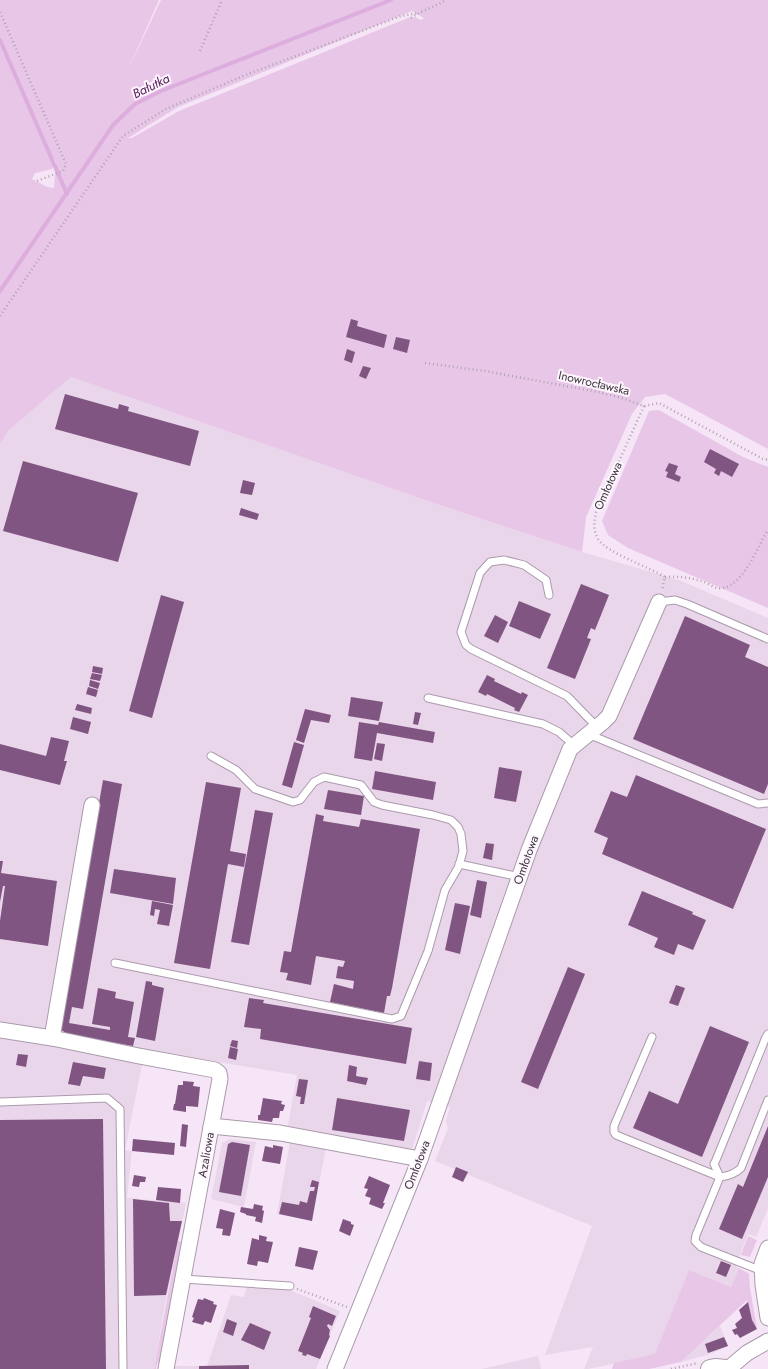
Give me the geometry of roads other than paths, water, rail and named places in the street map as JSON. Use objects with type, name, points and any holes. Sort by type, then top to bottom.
[{"type":"street","name":"Omłotowa","points":[[335,1369],[420,1159],[520,877],[570,749],[608,716],[659,602]]},
{"type":"street","points":[[52,1038],[52,1028],[92,805]]},
{"type":"street","points":[[0,1030],[52,1038],[215,1070],[219,1073],[220,1079],[212,1126]]},
{"type":"street","name":"Azaliowa","points":[[166,1369],[212,1126],[280,1133],[420,1159]]},
{"type":"street","points":[[768,1248],[764,1266],[763,1285],[768,1318]]},
{"type":"street","points":[[710,1369],[727,1369],[768,1341]]},
{"type":"lane","points":[[549,595],[546,580],[524,566],[504,560],[490,562],[480,573],[461,632],[466,645],[471,649],[568,696],[593,730],[758,804],[768,803]]},
{"type":"lane","points":[[659,602],[676,600],[768,639]]},
{"type":"lane","points":[[428,698],[543,724],[560,732],[574,745]]},
{"type":"lane","points":[[115,963],[384,1018],[396,1018],[401,1016],[424,963],[445,890],[460,864],[463,851],[461,834],[458,827],[451,820],[433,815],[382,806],[374,802],[361,785],[324,778],[314,782],[300,800],[293,802],[255,789],[236,770],[210,756]]},
{"type":"lane","points":[[460,864],[520,877]]},
{"type":"lane","points":[[764,1266],[701,1247],[695,1241],[696,1235],[720,1177],[714,1164],[768,1034]]},
{"type":"lane","points":[[652,1037],[614,1126],[614,1132],[616,1135],[720,1177],[736,1173],[742,1168],[768,1100]]},
{"type":"lane","points":[[0,1102],[107,1098],[120,1109],[123,1369]]},
{"type":"lane","points":[[183,1279],[290,1286]]},
{"type":"waterway","name":"Bałutka","points":[[0,291],[113,125],[135,104],[161,91],[391,0]]},
{"type":"waterway","points":[[0,40],[67,194]]}]
